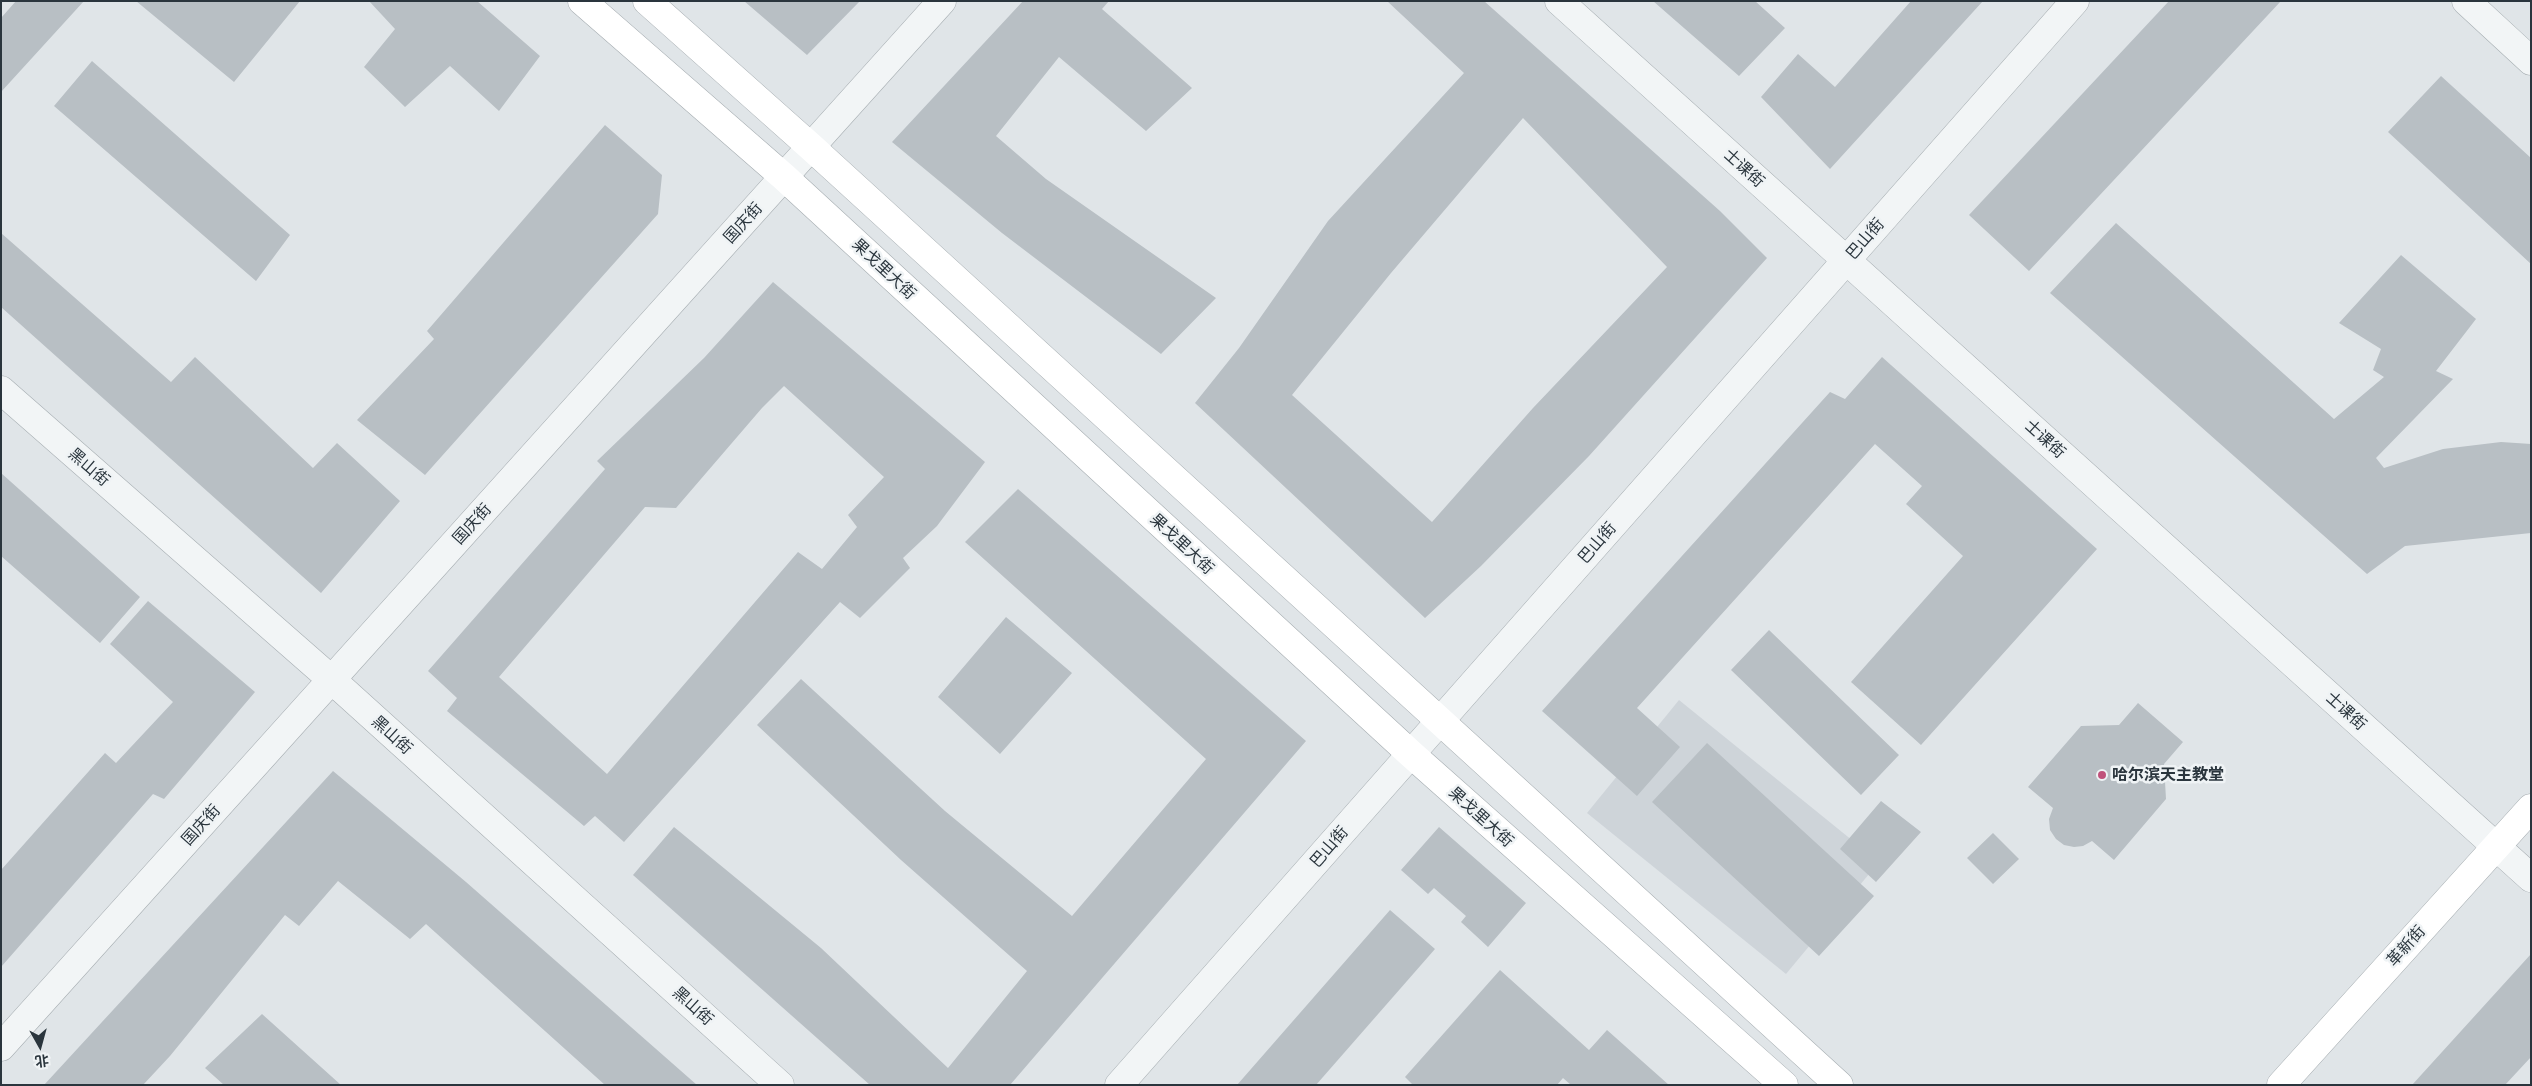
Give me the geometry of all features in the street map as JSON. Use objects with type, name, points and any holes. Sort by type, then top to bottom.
[{"type":"main road","name":"果戈里大街","points":[[582,1],[784,177],[1411,754],[1784,1085]]},
{"type":"main road","points":[[647,1],[811,147],[1839,1085]]},
{"type":"main road","name":"革新街","points":[[2281,1085],[2531,808]]},
{"type":"street","name":"国庆街","points":[[1,1047],[942,1]]},
{"type":"street","name":"士课街","points":[[1559,1],[2531,878]]},
{"type":"street","name":"巴山街","points":[[1119,1085],[2075,1]]},
{"type":"street","points":[[2466,1],[2531,61]]},
{"type":"street","name":"黑山街","points":[[1,390],[332,680],[780,1085]]},
{"type":"shaded area","points":[[1679,700],[1879,862],[1786,974],[1587,813]]},
{"type":"building","points":[[16,1],[84,1],[1,92],[1,18]]},
{"type":"building","points":[[136,1],[300,1],[234,82]]},
{"type":"building","points":[[369,1],[477,1],[540,56],[499,111],[450,66],[405,107],[364,67],[395,29]]},
{"type":"building","points":[[744,1],[860,1],[807,55]]},
{"type":"building","points":[[1023,1],[1109,1],[1102,9],[1192,88],[1146,131],[1059,57],[996,136],[1046,179],[1216,298],[1161,354],[1002,233],[892,142]]},
{"type":"building","points":[[1387,1],[1484,1],[1720,211],[1767,258],[1589,456],[1481,566],[1425,618],[1195,403],[1239,348],[1328,221],[1464,73]],"holes":[[[1523,118],[1667,267],[1533,408],[1432,522],[1292,395],[1391,273]]]},
{"type":"building","points":[[1653,1],[1755,1],[1785,28],[1739,76]]},
{"type":"building","points":[[1911,1],[1983,1],[1830,169],[1761,97],[1798,54],[1835,87]]},
{"type":"building","points":[[2169,1],[2281,1],[2029,271],[1969,215]]},
{"type":"building","points":[[92,61],[290,235],[256,281],[54,106]]},
{"type":"building","points":[[2441,76],[2531,158],[2531,264],[2388,132]]},
{"type":"building","points":[[605,125],[662,175],[658,214],[425,475],[357,420],[434,339],[427,331]]},
{"type":"building","points":[[2116,223],[2334,419],[2384,377],[2373,370],[2381,349],[2339,323],[2401,255],[2476,319],[2436,371],[2453,379],[2376,458],[2384,468],[2443,449],[2501,442],[2531,444],[2531,533],[2405,546],[2367,574],[2050,293]]},
{"type":"building","points":[[1,233],[171,382],[195,357],[313,468],[337,443],[400,501],[321,593],[1,307]]},
{"type":"building","points":[[773,282],[985,462],[937,526],[903,558],[910,568],[860,618],[840,602],[624,842],[595,816],[584,826],[447,711],[457,698],[428,671],[605,469],[597,461],[704,358]],"holes":[[[784,386],[884,477],[848,515],[857,527],[822,569],[798,552],[607,774],[499,677],[645,507],[676,508],[762,408]]]},
{"type":"building","points":[[1882,357],[2097,549],[1921,745],[1851,682],[1963,556],[1906,504],[1922,486],[1875,444],[1637,708],[1680,747],[1637,796],[1542,711],[1830,392],[1845,399]]},
{"type":"building","points":[[1,473],[140,597],[100,643],[1,556]]},
{"type":"building","points":[[1018,489],[1306,741],[1010,1085],[870,1085],[633,875],[674,827],[821,948],[948,1068],[1027,971],[901,860],[757,725],[801,679],[945,811],[1072,916],[1206,759],[965,542]]},
{"type":"building","points":[[148,601],[255,692],[164,799],[153,794],[1,967],[1,870],[105,753],[116,763],[173,702],[110,644]]},
{"type":"building","points":[[1006,617],[1072,673],[1000,754],[938,697]]},
{"type":"building","points":[[1769,630],[1899,755],[1861,795],[1731,670]]},
{"type":"building","name":"哈尔滨天主教堂","points":[[2138,703],[2183,742],[2164,764],[2166,799],[2114,860],[2092,841],[2083,846],[2064,845],[2056,839],[2050,830],[2049,819],[2053,808],[2028,787],[2081,726],[2119,725]]},
{"type":"building","points":[[1707,743],[1874,896],[1819,956],[1652,802]]},
{"type":"building","points":[[333,771],[466,882],[697,1085],[605,1085],[426,924],[410,939],[338,881],[299,926],[285,915],[170,1056],[143,1085],[44,1085]]},
{"type":"building","points":[[1881,801],[1921,832],[1876,882],[1840,849]]},
{"type":"building","points":[[1439,827],[1526,903],[1488,947],[1461,922],[1466,916],[1434,888],[1428,894],[1401,870]]},
{"type":"building","points":[[1993,833],[2019,859],[1993,884],[1967,858]]},
{"type":"building","points":[[1390,910],[1435,949],[1316,1085],[1237,1085]]},
{"type":"building","points":[[2531,954],[2531,1057],[2505,1085],[2412,1085]]},
{"type":"building","points":[[1500,970],[1589,1050],[1607,1030],[1669,1085],[1571,1085],[1563,1078],[1557,1085],[1413,1085],[1405,1077]]},
{"type":"building","points":[[262,1014],[341,1085],[224,1085],[205,1068]]},
{"type":"place","name":"哈尔滨天主教堂","points":[[2102,775]]}]
